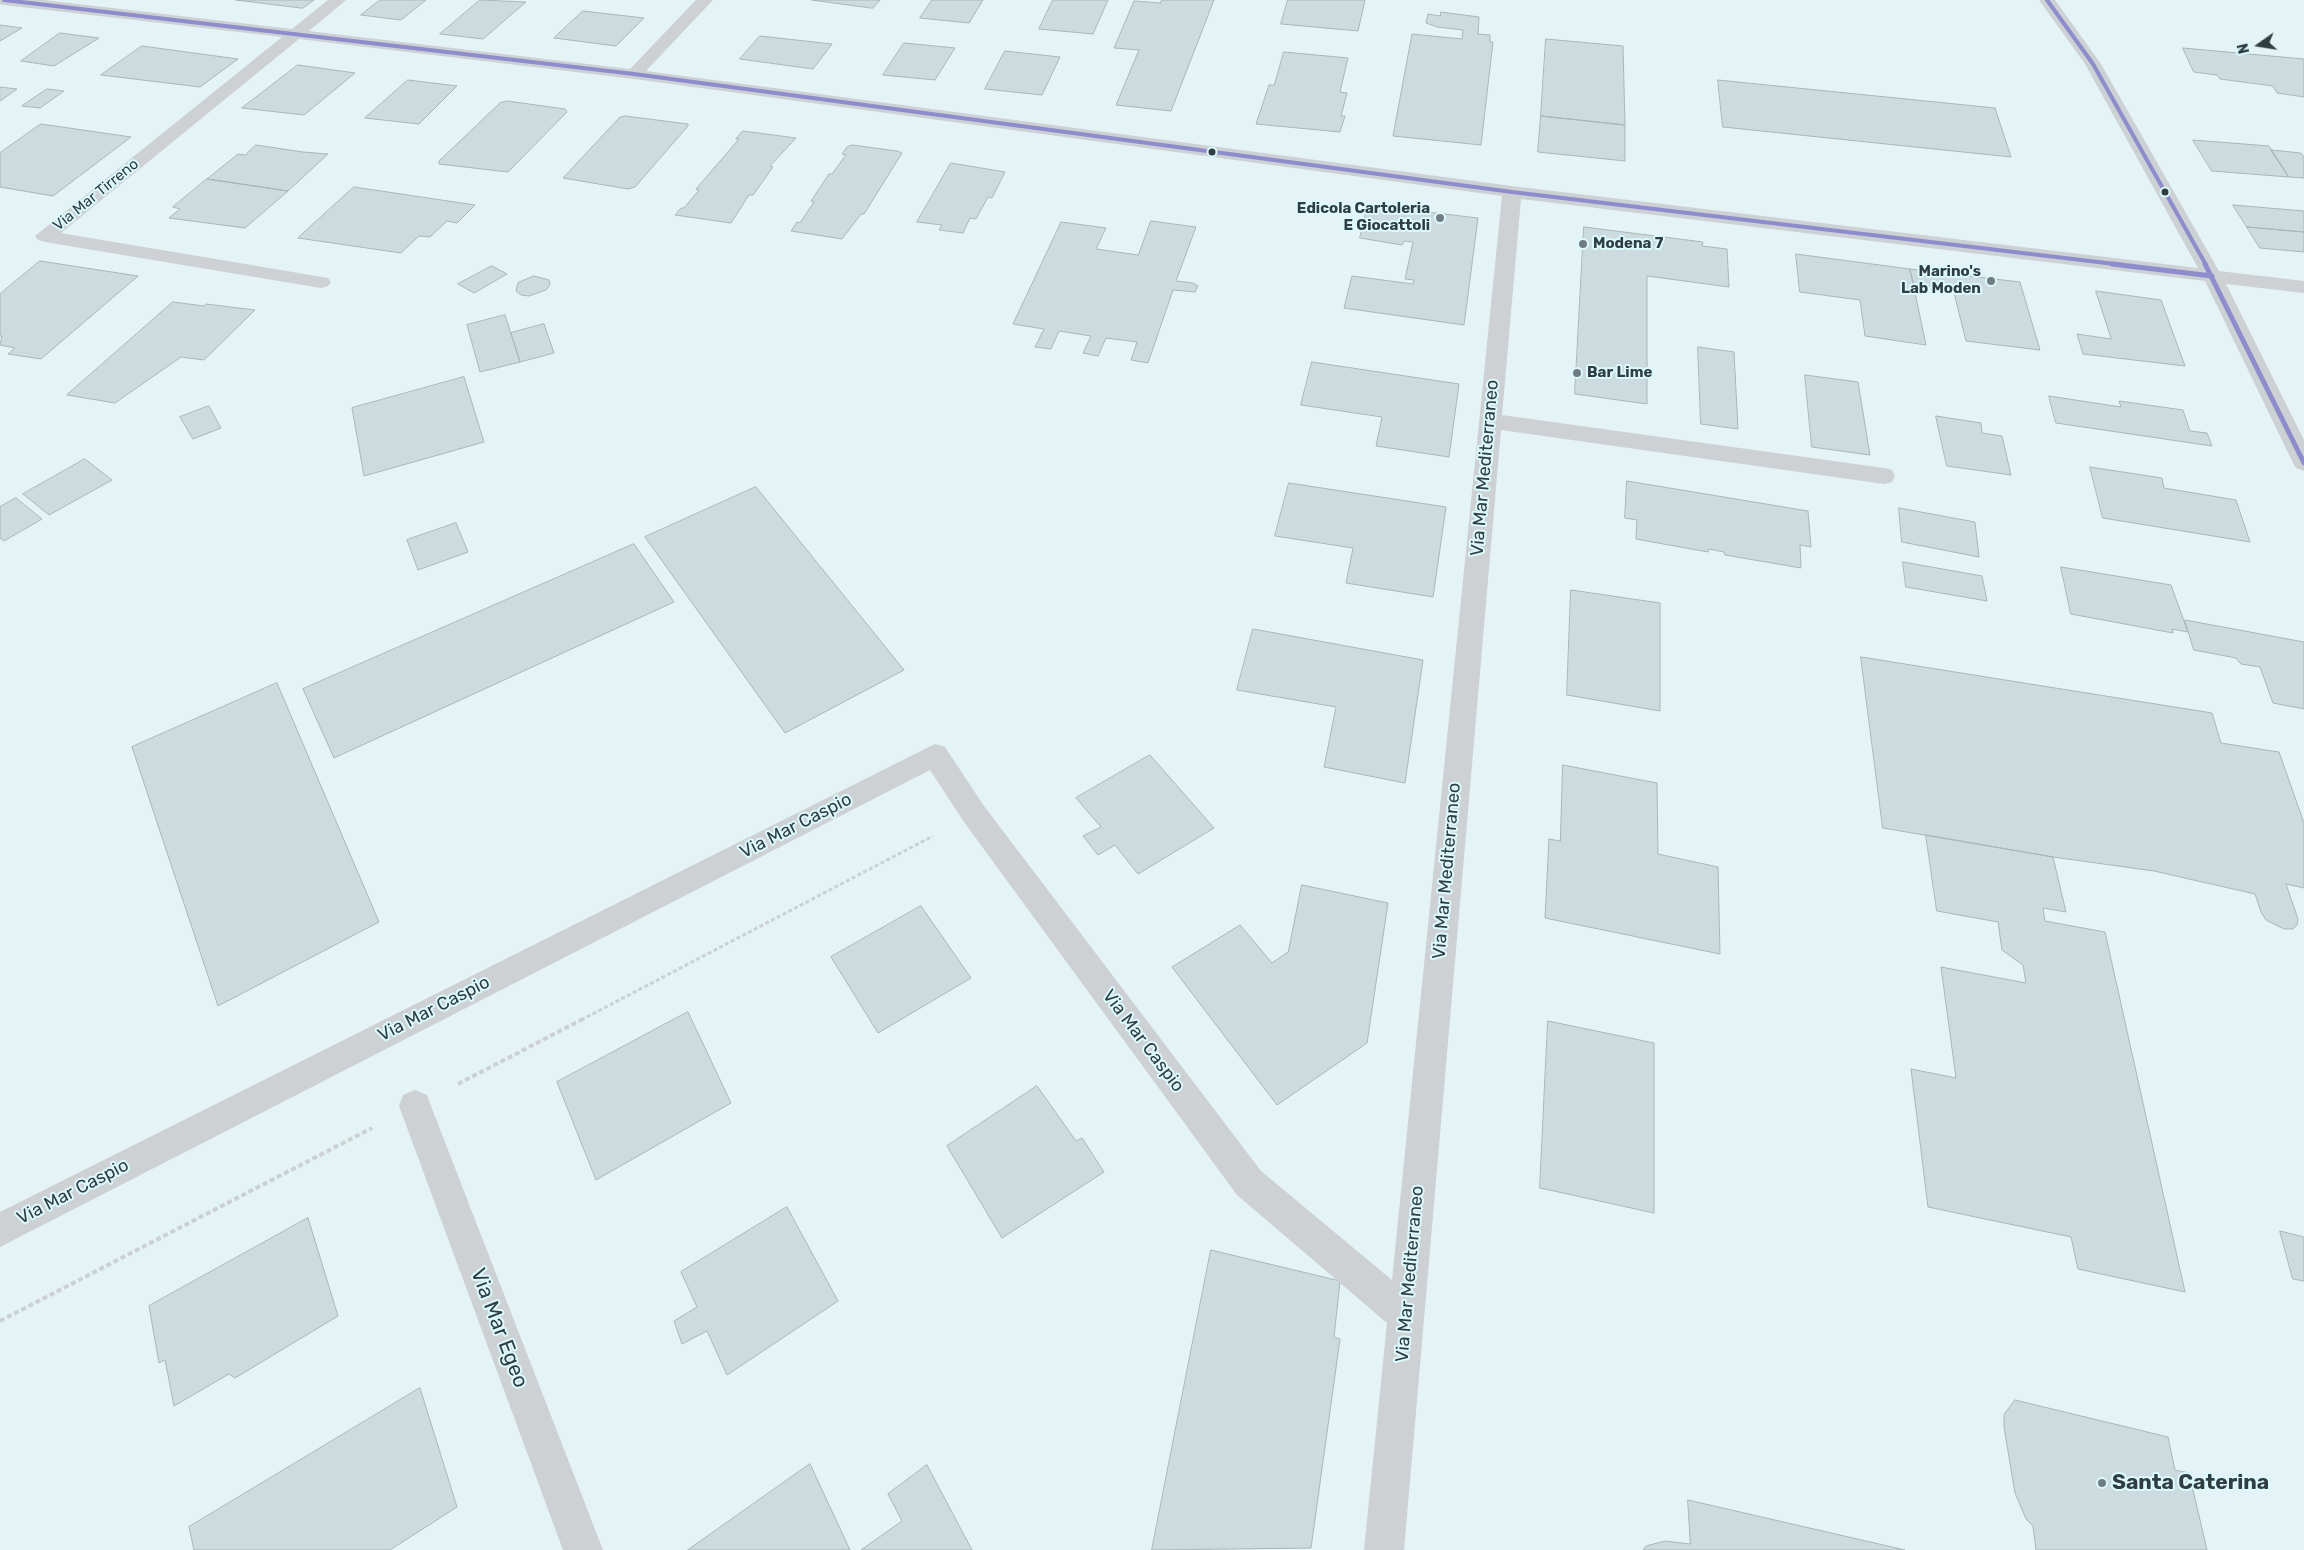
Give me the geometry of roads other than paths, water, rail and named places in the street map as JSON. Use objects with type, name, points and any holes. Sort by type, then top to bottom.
[{"type":"street","points":[[4,0],[634,74],[1512,192],[2304,287]]},
{"type":"street","points":[[293,34],[338,0]]},
{"type":"street","points":[[634,74],[705,0]]},
{"type":"street","points":[[2047,0],[2093,64],[2212,276],[2304,463]]},
{"type":"street","name":"Via Mar Tirreno","points":[[293,34],[46,236],[320,282]]},
{"type":"street","name":"Via Mar Mediterraneo","points":[[1384,1550],[1512,192]]},
{"type":"street","points":[[1490,421],[1884,476]]},
{"type":"street","name":"Via Mar Caspio","points":[[0,1230],[935,755],[974,814],[1249,1183],[1406,1315]]},
{"type":"street","name":"Via Mar Egeo","points":[[415,1106],[583,1550]]},
{"type":"place","name":"Edicola Cartoleria E Giocattoli","points":[[1440,218]]},
{"type":"place","name":"Modena 7","points":[[1583,244]]},
{"type":"place","name":"Marino's Lab Moden","points":[[1991,281]]},
{"type":"place","name":"Bar Lime","points":[[1577,373]]},
{"type":"place","name":"Santa Caterina","points":[[2102,1483]]}]
